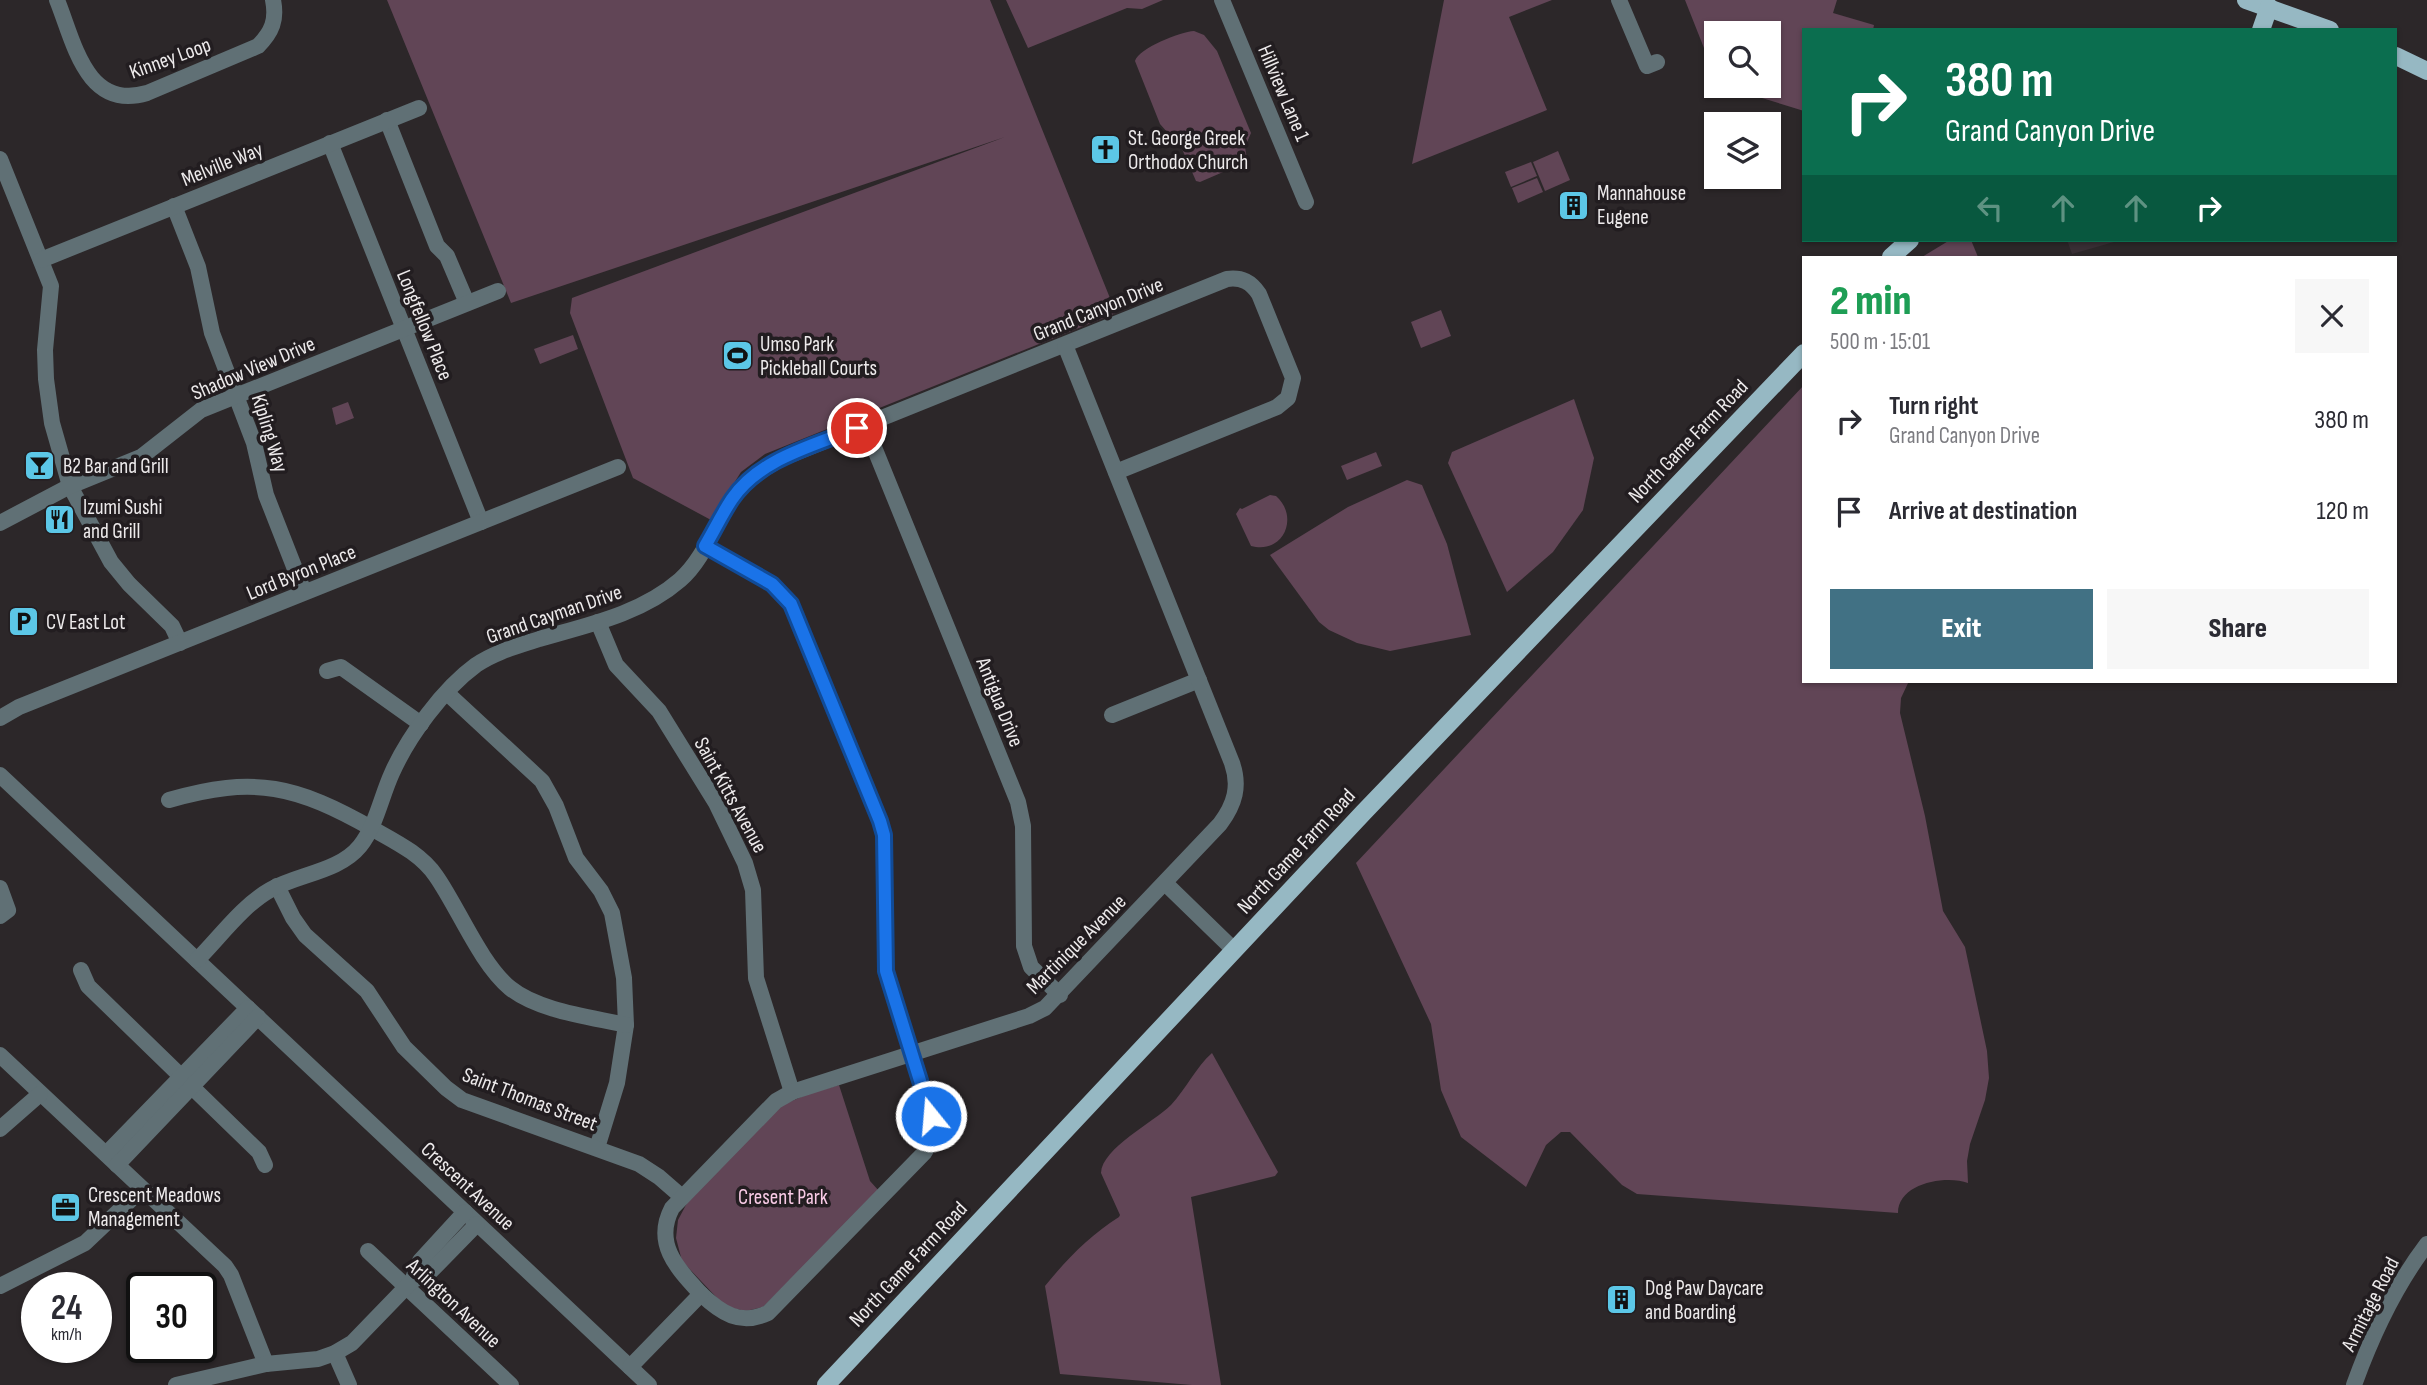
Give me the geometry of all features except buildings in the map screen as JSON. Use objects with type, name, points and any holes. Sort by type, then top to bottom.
[{"type":"main road","points":[[2246,0],[2270,3],[2326,28]]},
{"type":"main road","points":[[2262,28],[2270,3]]},
{"type":"main road","points":[[2397,56],[2427,71]]},
{"type":"main road","points":[[1892,256],[1908,242]]},
{"type":"main road","name":"North Game Farm Road","points":[[826,1385],[1520,648],[1802,355]]},
{"type":"street","name":"Kinney Loop","points":[[57,0],[89,76],[101,89],[129,97],[147,93],[258,46],[274,23],[273,0]]},
{"type":"street","name":"Hillview Lane 1","points":[[1222,0],[1306,202]]},
{"type":"street","points":[[1619,0],[1647,66],[1657,62]]},
{"type":"street","name":"Melville Way","points":[[41,260],[419,108]]},
{"type":"street","points":[[387,120],[437,246],[447,256],[467,303]]},
{"type":"street","name":"Longfellow Place","points":[[330,143],[481,522]]},
{"type":"street","points":[[0,159],[49,279],[51,293],[45,350],[48,399],[59,452],[70,486],[111,562],[172,626],[180,643]]},
{"type":"street","name":"Kipling Way","points":[[174,206],[198,267],[212,333],[254,443],[266,495],[304,592]]},
{"type":"street","name":"Grand Canyon Drive","points":[[705,546],[732,499],[746,483],[763,469],[785,457],[1227,279],[1250,283],[1259,294],[1293,378],[1289,398],[1277,407],[1116,472]]},
{"type":"street","name":"Shadow View Drive","points":[[0,523],[70,486],[141,457],[195,414],[498,291]]},
{"type":"street","name":"Martinique Avenue","points":[[912,1053],[931,1116],[931,1138],[927,1149],[771,1310],[748,1322],[724,1314],[676,1267],[666,1244],[669,1214],[682,1197],[776,1101],[792,1092],[912,1053],[1029,1016],[1045,1008],[1220,824],[1230,810],[1236,794],[1232,763],[1065,345]]},
{"type":"street","name":"Antigua Drive","points":[[865,425],[1018,802],[1023,826],[1024,946],[1031,967],[1060,995]]},
{"type":"street","name":"Lord Byron Place","points":[[0,718],[19,707],[618,467]]},
{"type":"street","points":[[705,546],[779,590],[791,604],[807,641],[882,828],[886,971],[912,1053]]},
{"type":"street","name":"Grand Cayman Drive","points":[[197,960],[251,904],[278,887],[324,869],[360,846],[371,828],[392,773],[421,724],[474,667],[494,655],[598,622],[643,604],[680,580],[705,546]]},
{"type":"street","name":"Saint Kitts Avenue","points":[[598,622],[617,665],[659,711],[716,803],[745,863],[752,890],[756,978],[792,1092]]},
{"type":"street","points":[[327,671],[341,667],[421,724]]},
{"type":"street","points":[[1112,715],[1199,680]]},
{"type":"street","points":[[447,693],[542,781],[552,797],[576,859],[601,891],[612,913],[624,978],[626,1025],[617,1083],[597,1148]]},
{"type":"street","name":"Crescent Avenue","points":[[0,775],[649,1385]]},
{"type":"street","points":[[169,800],[223,787],[268,787],[309,796],[414,854],[435,874],[491,967],[509,987],[526,998],[545,1005],[626,1025]]},
{"type":"street","points":[[1165,883],[1234,950]]},
{"type":"street","name":"Saint Thomas Street","points":[[278,887],[293,918],[305,935],[367,991],[404,1048],[451,1093],[462,1100],[646,1168],[682,1197]]},
{"type":"street","points":[[0,888],[8,911],[0,916]]},
{"type":"street","points":[[81,970],[88,986],[259,1152],[265,1165]]},
{"type":"street","points":[[112,1160],[253,1012]]},
{"type":"street","points":[[0,1055],[228,1270],[267,1364]]},
{"type":"street","points":[[0,1129],[40,1094]]},
{"type":"street","points":[[0,1286],[85,1243],[142,1189]]},
{"type":"street","points":[[410,1284],[419,1261],[465,1212]]},
{"type":"street","points":[[176,1385],[199,1383],[267,1364],[318,1359],[335,1353],[352,1343],[410,1284],[431,1271],[477,1224]]},
{"type":"street","name":"Armitage Road","points":[[2354,1385],[2394,1294],[2427,1244]]},
{"type":"street","name":"Arlington Avenue","points":[[368,1251],[410,1284],[511,1385]]},
{"type":"street","points":[[630,1367],[701,1294]]},
{"type":"street","points":[[335,1353],[349,1385]]},
{"type":"shaded area","points":[[2068,242],[2114,242],[2072,254]]},
{"type":"green space","points":[[387,0],[990,0],[1116,313],[765,454],[741,472],[711,520],[633,478],[570,313],[572,298],[1005,137],[511,303]]},
{"type":"green space","points":[[1006,0],[1163,0],[1142,9],[1127,8],[1028,48]]},
{"type":"green space","points":[[1444,0],[1552,0],[1509,17],[1547,110],[1412,164]]},
{"type":"green space","points":[[1685,0],[1837,0],[1833,13],[1874,25],[1873,28],[1802,28],[1802,110],[1762,98],[1781,98],[1781,21],[1704,21],[1704,48]]},
{"type":"green space","points":[[1194,31],[1204,35],[1217,51],[1251,133],[1245,147],[1247,159],[1244,163],[1200,182],[1196,181],[1182,149],[1160,124],[1135,61],[1152,46]]},
{"type":"green space","points":[[1558,151],[1570,180],[1545,191],[1533,162]]},
{"type":"green space","points":[[1531,162],[1537,176],[1511,187],[1505,172]]},
{"type":"green space","points":[[1537,178],[1543,192],[1518,203],[1512,188]]},
{"type":"green space","points":[[1947,242],[1972,242],[1978,256],[1924,256]]},
{"type":"green space","points":[[1441,310],[1451,336],[1421,348],[1411,322]]},
{"type":"green space","points":[[573,335],[578,349],[540,364],[534,349]]},
{"type":"green space","points":[[1802,387],[1802,683],[1908,683],[1901,698],[1900,713],[1925,816],[1943,911],[1965,947],[1987,1051],[1989,1078],[1985,1100],[1970,1144],[1967,1161],[1968,1183],[1936,1181],[1914,1188],[1900,1203],[1898,1213],[1637,1194],[1622,1185],[1570,1132],[1561,1132],[1546,1145],[1526,1187],[1461,1137],[1441,1090],[1431,1024],[1356,863]]},
{"type":"green space","points":[[1574,399],[1594,458],[1583,510],[1553,552],[1507,592],[1448,463],[1452,452]]},
{"type":"green space","points":[[348,402],[354,418],[336,425],[332,408]]},
{"type":"green space","points":[[1376,452],[1382,466],[1347,480],[1341,466]]},
{"type":"green space","points":[[1407,480],[1422,485],[1447,544],[1471,635],[1390,651],[1357,643],[1329,630],[1319,622],[1270,555],[1348,507]]},
{"type":"green space","points":[[1270,495],[1276,496],[1287,514],[1284,532],[1272,545],[1251,546],[1236,514],[1240,508]]},
{"type":"green space","points":[[1212,1053],[1278,1172],[1275,1176],[1191,1197],[1221,1385],[1060,1374],[1045,1286],[1079,1248],[1120,1215],[1101,1173],[1110,1154],[1171,1105]]},
{"type":"green space","name":"Cresent Park","points":[[839,1085],[870,1181],[879,1191],[763,1307],[746,1311],[731,1308],[720,1301],[682,1261],[676,1238],[678,1220],[687,1203],[780,1106]]},
{"type":"place","name":"St. George Greek Orthodox Church","points":[[1105,150]]},
{"type":"place","name":"Mannahouse Eugene","points":[[1574,205]]},
{"type":"place","name":"Umso Park Pickleball Courts","points":[[737,356]]},
{"type":"place","name":"B2 Bar and Grill","points":[[40,466]]},
{"type":"place","name":"Izumi Sushi and Grill","points":[[60,519]]},
{"type":"place","name":"CV East Lot","points":[[23,622]]},
{"type":"place","name":"Crescent Meadows Management","points":[[65,1207]]},
{"type":"place","name":"Dog Paw Daycare and Boarding","points":[[1622,1300]]},
{"type":"route","points":[[857,428],[785,457],[759,472],[732,499],[705,546],[772,584],[791,604],[880,821],[884,835],[886,971],[931,1116]]}]
